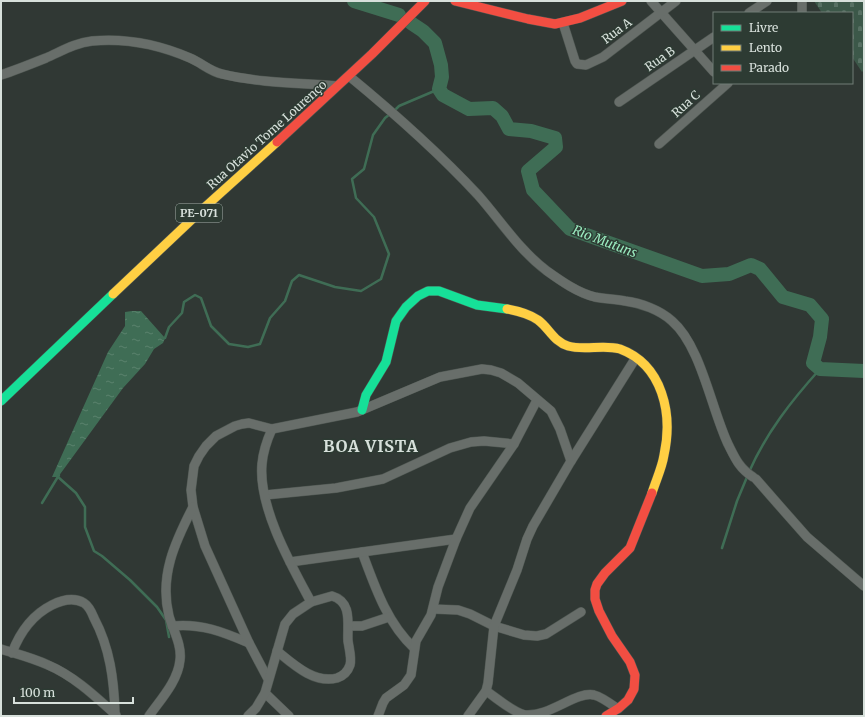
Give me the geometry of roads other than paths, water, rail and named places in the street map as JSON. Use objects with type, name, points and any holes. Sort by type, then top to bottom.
[{"type":"street","name":"Rua Otavio Tome Lourenço","points":[[1,401],[204,208],[349,76],[426,1]]},
{"type":"street","points":[[455,1],[513,13],[547,23],[563,23],[580,18],[616,2]]},
{"type":"street","points":[[484,1],[513,13],[555,17],[578,11],[603,1]]},
{"type":"street","points":[[651,1],[713,71]]},
{"type":"street","name":"Rua A","points":[[563,23],[572,56],[577,64],[580,65],[594,62],[603,57],[676,1]]},
{"type":"street","points":[[751,12],[767,1]]},
{"type":"street","points":[[802,1],[802,12]]},
{"type":"street","name":"Rua B","points":[[620,102],[713,38]]},
{"type":"street","points":[[1,75],[46,58],[74,45],[92,41],[111,40],[160,47],[193,59],[211,71],[246,79],[337,86]]},
{"type":"street","points":[[349,76],[388,108],[445,161],[478,196],[522,248],[548,272],[565,283],[587,294],[595,297],[627,301],[641,305],[672,320],[689,344],[701,370],[722,432],[741,467],[752,476],[807,536],[864,586]]},
{"type":"street","name":"Rua C","points":[[659,144],[726,84]]},
{"type":"street","points":[[362,410],[367,392],[386,362],[394,326],[399,315],[418,295],[431,290],[441,291],[464,301],[478,305],[513,310],[525,314],[542,323],[564,344],[573,346],[613,348],[626,352],[653,373],[660,388],[666,419],[667,436],[661,467],[630,548],[607,571],[595,590],[595,601],[597,608],[608,629],[630,660],[636,675],[634,689],[630,697],[618,709],[606,716]]},
{"type":"street","points":[[468,716],[486,691],[490,674],[494,626],[533,526],[571,461],[635,358]]},
{"type":"street","points":[[268,679],[249,643],[205,546],[193,507],[191,490],[194,466],[206,446],[216,436],[235,426],[249,423],[272,429],[362,410],[440,377],[482,369],[501,373],[518,383],[551,412],[555,418],[571,461]]},
{"type":"street","points":[[378,716],[386,698],[404,685],[411,675],[416,641],[420,631],[431,615],[438,587],[456,538],[477,497],[503,462],[537,400]]},
{"type":"street","points":[[272,429],[265,445],[261,472],[265,495],[273,522],[290,562],[311,602]]},
{"type":"street","points":[[265,495],[336,488],[382,479],[450,448],[471,442],[514,444]]},
{"type":"street","points":[[149,716],[176,676],[179,666],[180,652],[172,626],[166,597],[166,581],[168,568],[178,537],[193,507]]},
{"type":"street","points":[[290,562],[456,538]]},
{"type":"street","points":[[362,552],[389,617],[400,634],[414,648]]},
{"type":"street","points":[[248,716],[256,708],[264,693],[285,624],[293,614],[311,602],[328,596],[339,599],[345,608],[349,619],[348,640],[350,663],[347,670],[339,677],[330,679],[312,675],[296,666],[277,651]]},
{"type":"street","points":[[12,653],[20,634],[33,618],[42,610],[70,599],[83,602],[90,609],[97,623],[108,654],[112,673],[116,715]]},
{"type":"street","points":[[433,609],[464,612],[494,626],[524,635],[541,636],[580,612]]},
{"type":"street","points":[[349,626],[362,626],[389,617]]},
{"type":"street","points":[[172,626],[191,625],[210,628],[249,643]]},
{"type":"street","points":[[1,649],[49,665],[65,673],[116,715]]},
{"type":"street","points":[[486,691],[517,712],[532,716],[549,712],[588,695],[595,696],[618,709]]},
{"type":"street","points":[[264,693],[289,716]]},
{"type":"water","points":[[141,311],[165,338],[163,343],[154,349],[145,364],[123,388],[58,477],[52,477],[108,352],[125,326],[125,312]]},
{"type":"waterway","name":"Rio Mutuns","points":[[354,1],[399,15]]},
{"type":"waterway","name":"Rio Mutuns","points":[[411,23],[423,31],[435,43],[441,65],[442,77],[439,89],[443,95],[469,109],[493,108],[502,116],[509,129],[531,131],[555,138],[556,147],[528,171],[533,190],[570,229],[702,276],[729,274],[751,265],[760,269],[783,297],[810,305],[822,319],[820,337],[813,363],[820,369],[864,371]]},
{"type":"waterway","points":[[394,111],[399,106],[439,89]]},
{"type":"waterway","points":[[163,339],[165,338],[169,327],[182,313],[184,302],[195,295],[201,298],[211,326],[229,344],[248,347],[260,344],[270,318],[285,301],[292,281],[299,275],[335,287],[361,291],[381,279],[389,254],[374,217],[356,198],[352,179],[364,169],[373,135],[385,118],[390,114]]},
{"type":"waterway","points":[[749,472],[763,444],[780,418],[820,369]]},
{"type":"waterway","points":[[42,503],[59,475]]},
{"type":"waterway","points":[[58,477],[76,493],[85,507],[85,527],[94,551],[130,580],[157,607],[166,620],[169,637]]},
{"type":"waterway","points":[[722,548],[737,501],[747,477]]},
{"type":"district","name":"BOA VISTA","points":[[371,446]]}]
